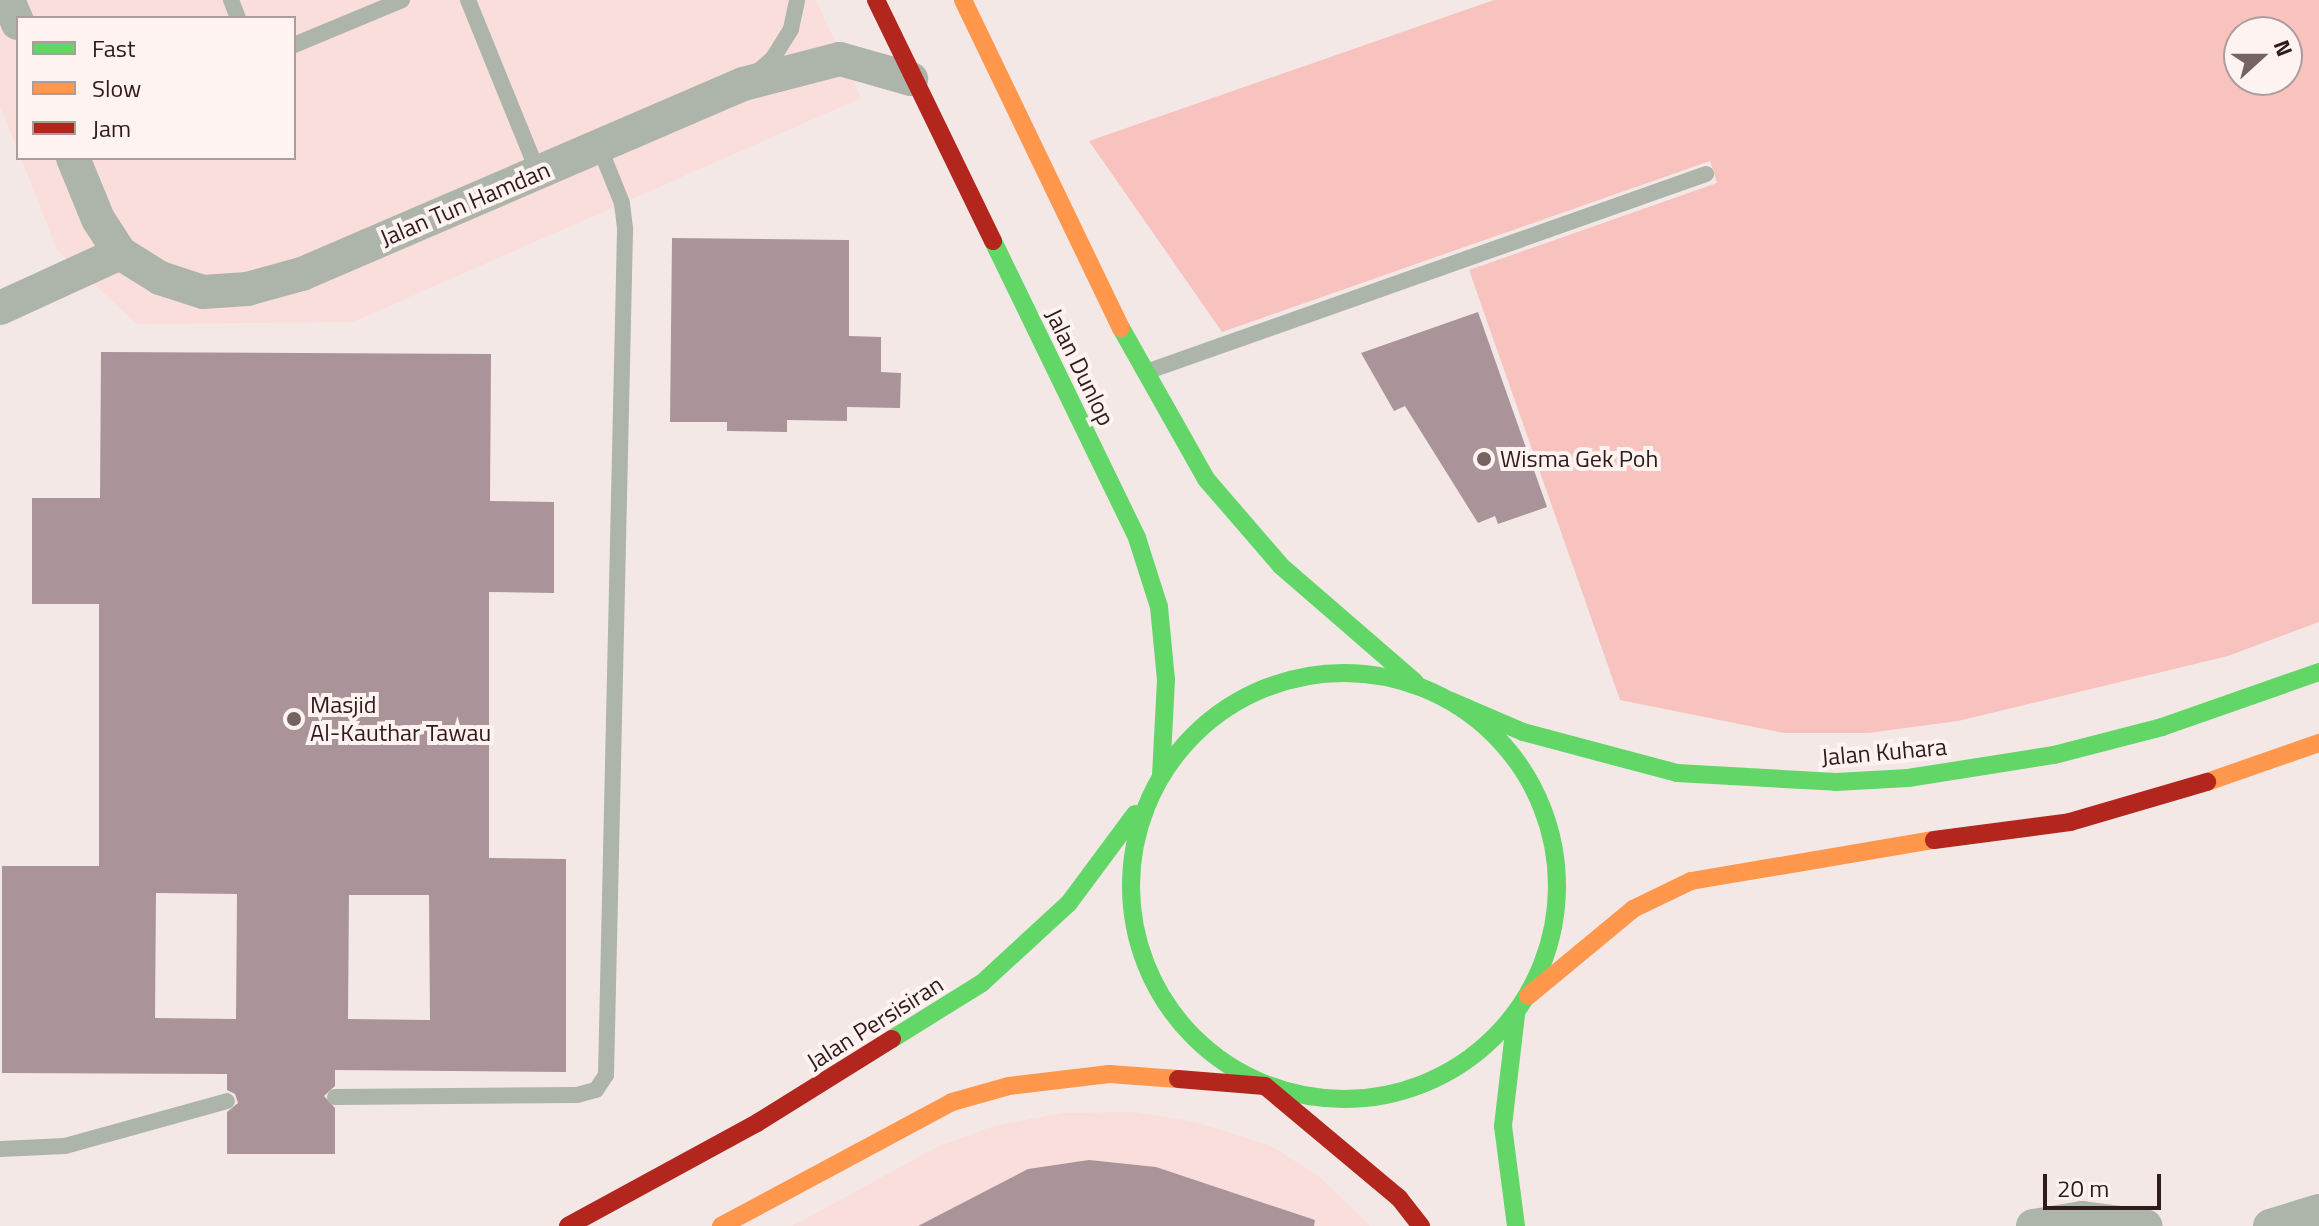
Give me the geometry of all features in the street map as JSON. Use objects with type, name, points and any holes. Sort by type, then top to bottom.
[{"type":"main road","name":"Jalan Dunlop","points":[[876,0],[911,79],[1137,538],[1159,607],[1166,680],[1161,774]]},
{"type":"main road","points":[[963,0],[1143,373],[1206,479],[1281,566],[1418,685]]},
{"type":"main road","points":[[721,1226],[905,1123],[1009,1086],[1109,1074],[1265,1086],[1333,1102],[1402,1094],[1465,1064],[1516,1015],[1528,996],[1553,933],[1553,853],[1539,801],[1503,743],[1451,701],[1418,685],[1361,672],[1302,675],[1246,694],[1198,728],[1150,792],[1131,860],[1134,930],[1159,996],[1205,1050],[1265,1086],[1399,1198],[1421,1226]]},
{"type":"main road","name":"Jalan Kuhara","points":[[1451,701],[1523,732],[1677,773],[1836,782],[1908,778],[2054,755],[2162,727],[2319,672]]},
{"type":"main road","points":[[1528,996],[1633,909],[1691,881],[1803,858],[2070,822],[2149,803],[2319,743]]},
{"type":"main road","name":"Jalan Persisiran","points":[[568,1226],[757,1123],[982,983],[1038,937],[1088,882],[1150,792]]},
{"type":"main road","points":[[1516,1015],[1503,1126],[1510,1209],[1516,1226]]},
{"type":"street","points":[[8,0],[16,18]]},
{"type":"street","name":"Jalan Tun Hamdan","points":[[74,160],[98,219],[120,253],[160,278],[203,292],[247,289],[302,274],[743,84],[840,59],[911,79]]},
{"type":"street","points":[[0,308],[120,253]]},
{"type":"street","points":[[2270,1226],[2319,1211]]},
{"type":"street","points":[[2033,1226],[2082,1218],[2145,1226]]},
{"type":"lane","points":[[296,44],[402,0]]},
{"type":"lane","points":[[468,0],[538,172]]},
{"type":"lane","points":[[743,84],[773,58],[791,29],[797,0]]},
{"type":"lane","points":[[335,1097],[577,1095],[596,1090],[606,1075],[625,228],[622,203],[599,146]]},
{"type":"lane","points":[[1143,373],[1706,174]]},
{"type":"lane","points":[[0,1149],[65,1146],[227,1101]]},
{"type":"shaded area","points":[[0,0],[816,0],[861,98],[353,322],[137,324],[57,250],[22,160],[296,160],[296,16],[16,16],[16,146],[0,106]]},
{"type":"shaded area","points":[[1494,0],[2319,0],[2319,622],[2228,656],[1958,721],[1868,733],[1784,733],[1620,700],[1469,270],[1717,183],[1710,161],[1222,332],[1089,141]]},
{"type":"shaded area","points":[[1136,1112],[1195,1122],[1269,1145],[1319,1176],[1370,1226],[792,1226],[937,1147],[994,1126],[1063,1113]]},
{"type":"building","points":[[672,238],[849,240],[849,336],[881,337],[881,372],[901,373],[900,408],[847,407],[847,421],[787,420],[787,432],[727,431],[727,422],[670,422]]},
{"type":"building","name":"Wisma Gek Poh","points":[[1478,312],[1547,507],[1498,524],[1495,516],[1478,523],[1405,406],[1394,411],[1361,353]]},
{"type":"building","name":"Masjid Al-Kauthar Tawau","points":[[101,352],[491,354],[490,501],[554,502],[554,593],[489,592],[489,858],[566,859],[566,1072],[335,1070],[335,1086],[324,1096],[335,1108],[335,1154],[227,1154],[227,1112],[238,1103],[235,1094],[227,1090],[227,1074],[2,1073],[2,866],[99,866],[99,604],[32,604],[32,498],[100,498]],"holes":[[[156,893],[237,894],[236,1019],[155,1018]],[[349,895],[429,895],[430,1020],[348,1019]]]},
{"type":"building","points":[[1089,1160],[1156,1167],[1315,1220],[1314,1226],[918,1226],[1028,1169]]},
{"type":"traffic: fast","points":[[993,241],[1137,538],[1159,607],[1166,680],[1161,774]]},
{"type":"traffic: fast","points":[[1121,328],[1206,479],[1281,566],[1415,682]]},
{"type":"traffic: fast","points":[[1451,701],[1523,732],[1677,773],[1836,782],[1908,778],[2054,755],[2162,727],[2319,672]]},
{"type":"traffic: fast","points":[[1344,673],[1386,677],[1425,689],[1462,709],[1495,735],[1521,768],[1541,805],[1553,844],[1557,886],[1553,928],[1541,967],[1521,1004],[1495,1037],[1462,1063],[1425,1083],[1386,1095],[1344,1099],[1302,1095],[1263,1083],[1226,1063],[1193,1037],[1167,1004],[1147,967],[1135,928],[1131,886],[1135,844],[1147,805],[1167,768],[1193,735],[1226,709],[1263,689],[1302,677],[1344,673]]},
{"type":"traffic: fast","points":[[892,1039],[982,983],[1069,903],[1135,814]]},
{"type":"traffic: fast","points":[[1516,1015],[1503,1126],[1516,1226]]},
{"type":"traffic: slow","points":[[963,0],[1121,328]]},
{"type":"traffic: slow","points":[[2207,782],[2319,743]]},
{"type":"traffic: slow","points":[[1528,996],[1633,909],[1691,881],[1934,840]]},
{"type":"traffic: slow","points":[[721,1226],[952,1102],[1009,1086],[1109,1074],[1178,1079]]},
{"type":"traffic: jam","points":[[876,0],[993,241]]},
{"type":"traffic: jam","points":[[1934,840],[2070,822],[2207,782]]},
{"type":"traffic: jam","points":[[568,1226],[757,1123],[892,1039]]},
{"type":"traffic: jam","points":[[1178,1079],[1265,1086],[1399,1198],[1421,1226]]},
{"type":"place","name":"Wisma Gek Poh","points":[[1484,459]]},
{"type":"place","name":"Masjid Al-Kauthar Tawau","points":[[294,719]]}]
